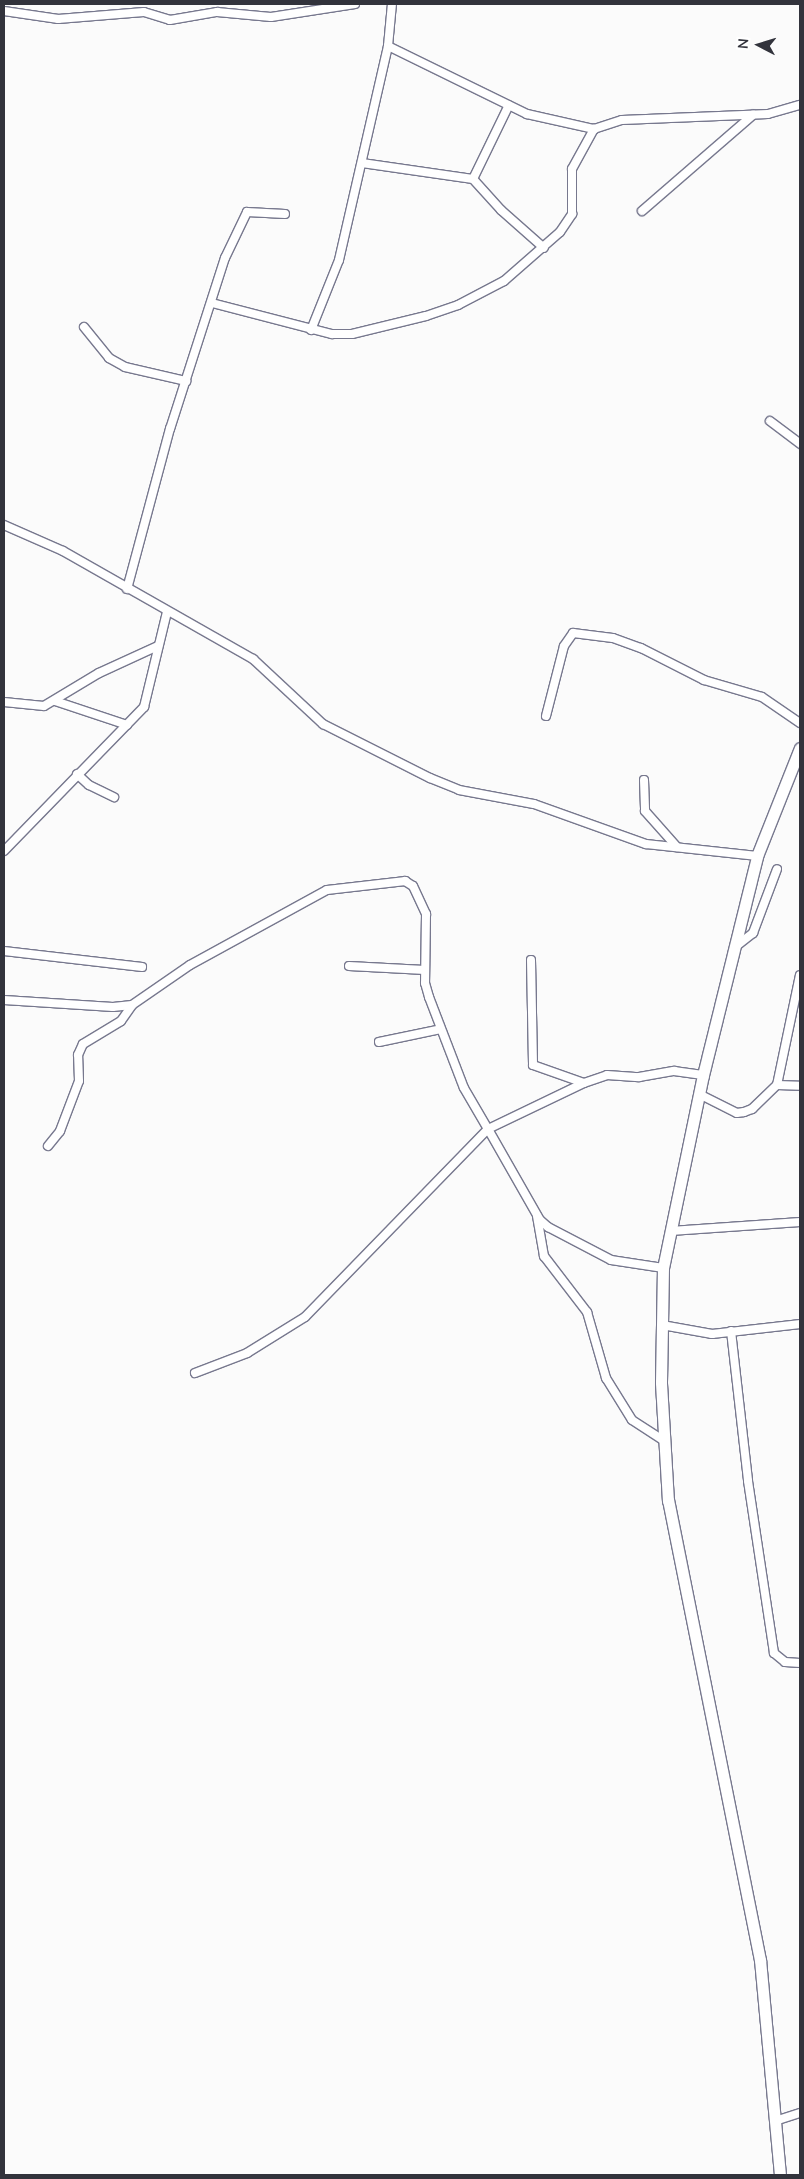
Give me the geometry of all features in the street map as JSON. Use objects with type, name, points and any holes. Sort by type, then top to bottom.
[{"type":"main road","points":[[780,2175],[760,1960],[668,1501],[664,1440],[662,1325],[663,1268],[703,1075],[757,856],[800,748]]},
{"type":"street","points":[[4,11],[58,19],[144,12],[170,20],[217,12],[271,17],[355,4]]},
{"type":"street","points":[[311,330],[339,260],[388,46],[392,4]]},
{"type":"street","points":[[388,46],[540,119],[594,129],[622,120],[768,114],[800,105]]},
{"type":"street","points":[[473,179],[509,105]]},
{"type":"street","points":[[642,211],[753,115]]},
{"type":"street","points":[[212,303],[311,330],[352,334],[434,313],[504,281],[544,248],[572,214],[572,169],[594,129]]},
{"type":"street","points":[[362,163],[473,179],[501,210],[544,248]]},
{"type":"street","points":[[127,589],[186,382],[225,258],[247,212],[285,214]]},
{"type":"street","points":[[84,327],[108,358],[125,366],[186,382]]},
{"type":"street","points":[[770,421],[800,444]]},
{"type":"street","points":[[4,525],[63,551],[167,612],[253,659],[323,724],[430,778],[459,790],[534,804],[646,844],[757,856]]},
{"type":"street","points":[[4,851],[76,774],[144,707],[167,612]]},
{"type":"street","points":[[546,716],[564,646],[573,633],[612,638],[641,648],[704,680],[762,698],[800,723]]},
{"type":"street","points":[[4,702],[44,706],[99,673],[158,646]]},
{"type":"street","points":[[55,701],[127,725]]},
{"type":"street","points":[[76,774],[89,785],[114,797]]},
{"type":"street","points":[[644,780],[645,811],[677,848]]},
{"type":"street","points":[[734,948],[753,933],[777,869]]},
{"type":"street","points":[[48,1146],[60,1132],[79,1081],[78,1055],[83,1044],[121,1021],[132,1005],[190,965],[337,887],[405,881],[413,886],[426,914],[425,970],[429,997],[441,1029],[468,1096],[536,1212],[548,1226],[600,1255],[663,1268]]},
{"type":"street","points":[[4,951],[142,967]]},
{"type":"street","points":[[531,960],[533,1065],[584,1082]]},
{"type":"street","points":[[349,966],[425,970]]},
{"type":"street","points":[[699,1094],[737,1113],[744,1112],[777,1085],[800,975]]},
{"type":"street","points":[[4,1000],[113,1007],[132,1005]]},
{"type":"street","points":[[379,1042],[441,1029]]},
{"type":"street","points":[[195,1373],[246,1352],[305,1317],[488,1129],[584,1082],[616,1074],[639,1077],[674,1071],[703,1075]]},
{"type":"street","points":[[777,1085],[800,1086]]},
{"type":"street","points":[[536,1212],[544,1256],[587,1312],[606,1378],[632,1420],[664,1440]]},
{"type":"street","points":[[671,1231],[800,1222]]},
{"type":"street","points":[[662,1325],[699,1334],[800,1324]]},
{"type":"street","points":[[731,1331],[748,1480],[774,1653],[785,1662],[800,1663]]},
{"type":"street","points":[[775,2121],[800,2113]]}]
